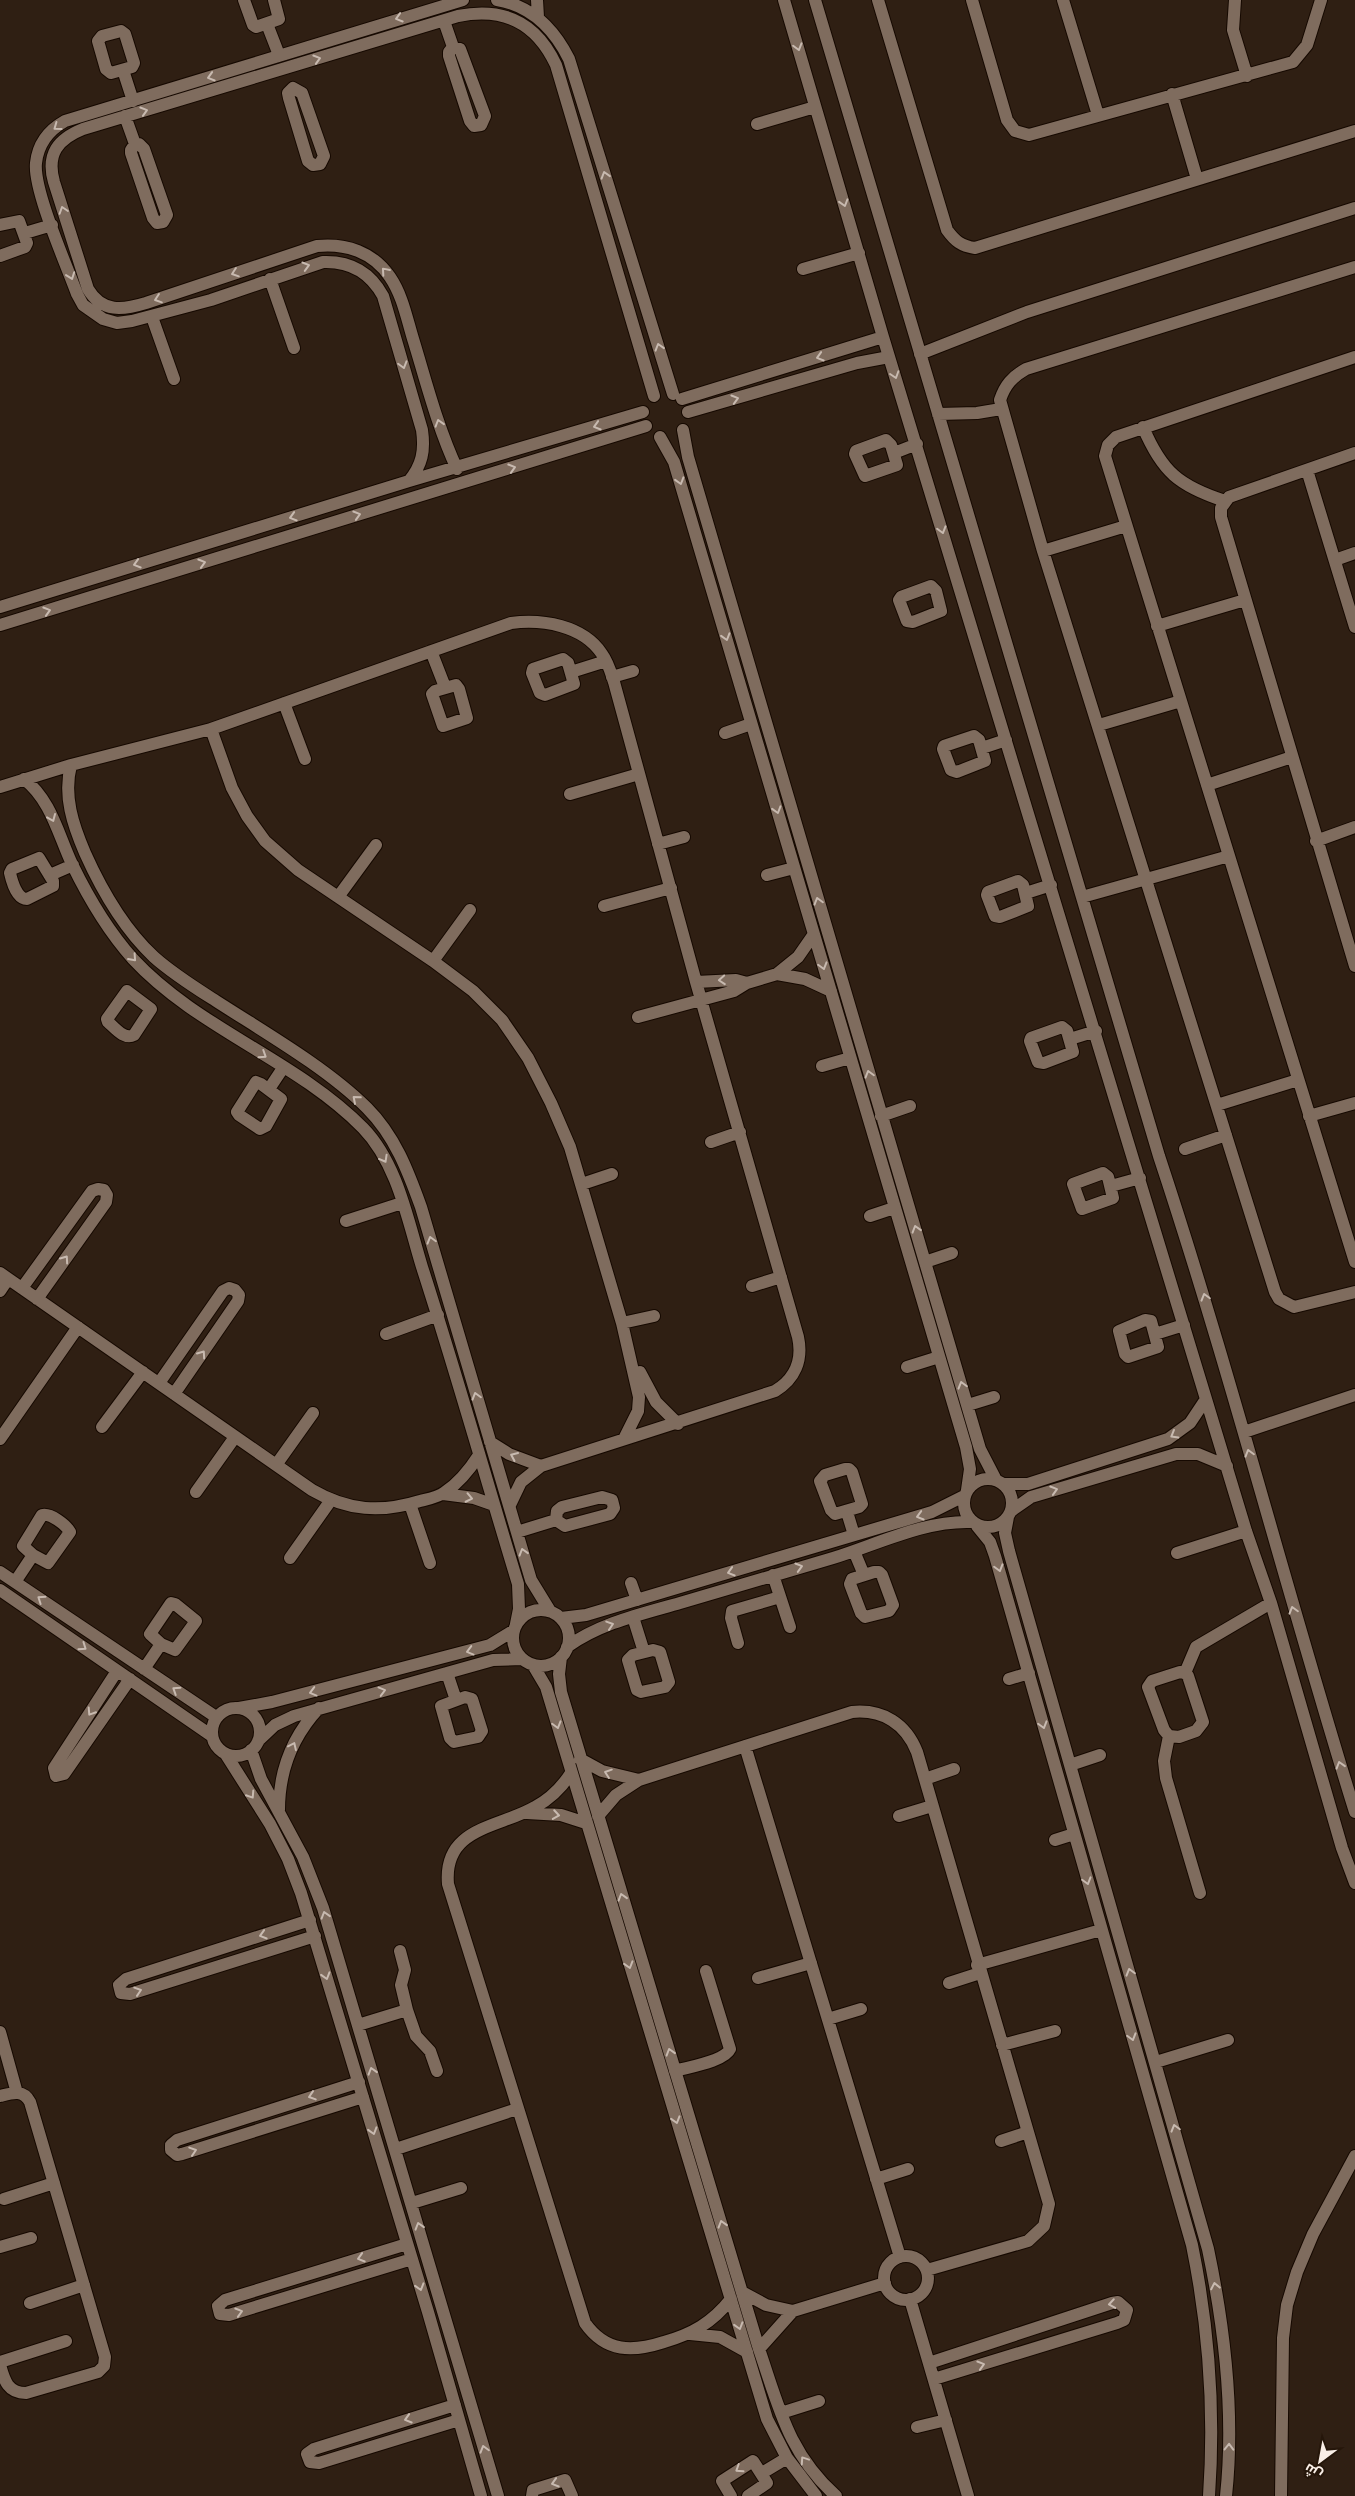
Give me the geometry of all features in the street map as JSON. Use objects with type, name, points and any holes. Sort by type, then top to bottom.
[{"type":"street","points":[[244,0],[253,25],[256,27],[279,19],[274,0]]},
{"type":"street","points":[[409,481],[418,470],[423,458],[424,437],[388,312],[378,286],[360,270],[334,262],[306,266],[211,300],[152,317],[116,322],[103,319],[84,305],[77,294],[38,186],[36,164],[42,143],[56,126],[279,56],[420,6],[463,0]]},
{"type":"street","points":[[497,0],[522,8],[538,17],[561,43],[569,59],[615,208],[677,397],[688,412]]},
{"type":"street","points":[[537,0],[538,17]]},
{"type":"street","points":[[784,0],[960,592],[1096,1031],[1226,1466],[1271,1603],[1342,1848],[1355,1884]]},
{"type":"street","points":[[815,0],[1159,1156],[1197,1272],[1305,1650],[1355,1812]]},
{"type":"street","points":[[878,0],[947,230],[956,242],[975,248],[1355,131]]},
{"type":"street","points":[[972,0],[1007,120],[1015,131],[1029,135],[1293,62],[1307,45],[1321,0]]},
{"type":"street","points":[[1064,0],[1098,115]]},
{"type":"street","points":[[1235,0],[1233,30],[1247,76]]},
{"type":"street","points":[[457,468],[446,446],[398,291],[381,266],[368,255],[350,247],[334,244],[317,246],[129,308],[109,308],[100,303],[88,289],[54,182],[51,164],[54,154],[65,137],[83,129],[125,116],[444,20],[476,12],[510,17],[526,26],[540,38],[556,65],[654,396]]},
{"type":"street","points":[[444,20],[453,47]]},
{"type":"street","points":[[267,24],[279,56]]},
{"type":"street","points":[[453,47],[460,49],[474,84],[485,116],[484,123],[481,125],[471,124],[449,52],[453,47]]},
{"type":"street","points":[[286,68],[293,88],[302,93],[318,138],[324,156],[320,164],[313,165],[308,161],[288,94],[293,88]]},
{"type":"street","points":[[123,70],[133,101]]},
{"type":"street","points":[[231,70],[235,83]]},
{"type":"street","points":[[460,89],[474,84]]},
{"type":"street","points":[[1172,94],[1196,179]]},
{"type":"street","points":[[757,124],[815,107]]},
{"type":"street","points":[[125,116],[135,144],[142,146],[149,184]]},
{"type":"street","points":[[38,186],[54,182]]},
{"type":"street","points":[[600,213],[615,208]]},
{"type":"street","points":[[920,354],[1027,312],[1355,208]]},
{"type":"street","points":[[0,225],[16,220],[20,222],[28,243],[26,247],[0,256]]},
{"type":"street","points":[[25,233],[52,225]]},
{"type":"street","points":[[803,269],[859,253]]},
{"type":"street","points":[[1355,267],[1026,369],[1014,376],[1004,386],[1000,400],[1001,409],[1043,551],[1279,1299],[1294,1307],[1355,1292]]},
{"type":"street","points":[[270,279],[294,348]]},
{"type":"street","points":[[205,283],[211,300]]},
{"type":"street","points":[[152,317],[174,379]]},
{"type":"street","points":[[683,430],[673,437],[660,437],[652,433],[646,426],[643,412],[647,403],[654,396],[663,393],[677,397],[883,337]]},
{"type":"street","points":[[854,346],[857,363]]},
{"type":"street","points":[[688,412],[857,363],[889,357]]},
{"type":"street","points":[[1355,357],[1116,437],[1106,450],[1107,462],[1126,526],[1355,1262]]},
{"type":"street","points":[[938,414],[977,413],[1001,409]]},
{"type":"street","points":[[0,608],[409,481],[643,412]]},
{"type":"street","points":[[688,412],[683,430],[688,457],[980,1449],[999,1482],[1010,1494],[1010,1514],[1006,1542],[1166,2095],[1208,2249],[1222,2326],[1229,2421],[1226,2496]]},
{"type":"street","points":[[0,626],[646,426]]},
{"type":"street","points":[[1143,427],[1155,454],[1173,476],[1198,492],[1225,500],[1355,453]]},
{"type":"street","points":[[660,437],[674,462],[967,1453],[970,1476],[965,1493],[965,1513],[990,1542],[996,1556],[1192,2245],[1205,2316],[1211,2387],[1209,2496]]},
{"type":"street","points":[[894,453],[917,444]]},
{"type":"street","points":[[1307,470],[1355,627]]},
{"type":"street","points":[[1225,500],[1221,508],[1221,517],[1316,841],[1355,966]]},
{"type":"street","points":[[1043,551],[1126,526]]},
{"type":"street","points":[[1335,560],[1355,552]]},
{"type":"street","points":[[939,599],[960,592]]},
{"type":"street","points":[[1157,626],[1245,600]]},
{"type":"street","points":[[0,787],[71,765],[211,730],[511,623],[536,621],[558,625],[594,644],[606,661],[612,677],[696,982],[800,1345],[799,1361],[793,1376],[775,1392],[541,1466],[521,1482],[510,1505]]},
{"type":"street","points":[[431,651],[445,687]]},
{"type":"street","points":[[572,672],[606,661]]},
{"type":"street","points":[[612,677],[633,671]]},
{"type":"street","points":[[1099,725],[1181,701]]},
{"type":"street","points":[[284,703],[305,759]]},
{"type":"street","points":[[725,733],[751,724]]},
{"type":"street","points":[[211,730],[232,788],[256,829],[286,861],[457,977],[488,1005],[521,1048],[561,1125],[582,1184],[622,1323],[640,1403],[624,1439]]},
{"type":"street","points":[[982,748],[1006,740]]},
{"type":"street","points":[[1207,785],[1292,757]]},
{"type":"street","points":[[71,765],[68,782],[70,810],[91,866],[114,908],[143,946],[164,965],[258,1028],[355,1097],[390,1137],[402,1158],[422,1207],[531,1580],[550,1611],[561,1618],[567,1629],[564,1652],[558,1674],[556,1697],[571,1773],[592,1820],[675,2071],[759,2349],[781,2413],[792,2442],[804,2462],[836,2496]]},
{"type":"street","points":[[570,794],[639,774]]},
{"type":"street","points":[[768,779],[781,775]]},
{"type":"street","points":[[24,780],[37,790],[47,806],[73,865],[101,917],[121,946],[157,983],[316,1090],[364,1129],[389,1167],[438,1315],[518,1584],[519,1609],[515,1627],[515,1649],[544,1680],[556,1697],[580,1759],[592,1820],[718,2258],[767,2419],[786,2458],[816,2496]]},
{"type":"street","points":[[1316,841],[1355,827]]},
{"type":"street","points":[[658,844],[684,837]]},
{"type":"street","points":[[338,897],[376,845]]},
{"type":"street","points":[[1082,898],[1229,856]]},
{"type":"street","points":[[50,875],[73,865]]},
{"type":"street","points":[[767,875],[794,868]]},
{"type":"street","points":[[1026,893],[1051,885]]},
{"type":"street","points":[[604,906],[670,888]]},
{"type":"street","points":[[433,961],[470,910]]},
{"type":"street","points":[[638,1017],[739,990],[747,983],[777,974],[798,956],[814,934]]},
{"type":"street","points":[[777,974],[805,979],[831,991]]},
{"type":"street","points":[[696,982],[736,980],[747,983]]},
{"type":"street","points":[[143,1001],[157,983]]},
{"type":"street","points":[[247,1044],[258,1028]]},
{"type":"street","points":[[1070,1039],[1096,1031]]},
{"type":"street","points":[[822,1066],[850,1058]]},
{"type":"street","points":[[269,1089],[283,1068]]},
{"type":"street","points":[[1217,1105],[1298,1080]]},
{"type":"street","points":[[1310,1116],[1355,1103]]},
{"type":"street","points":[[881,1116],[910,1106]]},
{"type":"street","points":[[711,1142],[740,1132]]},
{"type":"street","points":[[1185,1149],[1226,1135]]},
{"type":"street","points":[[881,1164],[895,1160]]},
{"type":"street","points":[[582,1184],[612,1174]]},
{"type":"street","points":[[1111,1186],[1140,1178]]},
{"type":"street","points":[[22,1288],[92,1191],[98,1188],[104,1190],[107,1195],[106,1202],[37,1299]]},
{"type":"street","points":[[346,1221],[402,1202]]},
{"type":"street","points":[[870,1216],[894,1208]]},
{"type":"street","points":[[73,1218],[87,1228]]},
{"type":"street","points":[[925,1262],[952,1253]]},
{"type":"street","points":[[0,1291],[4,1276],[236,1437],[331,1500],[363,1509],[410,1504],[443,1494],[464,1496],[494,1505]]},
{"type":"street","points":[[752,1286],[781,1277]]},
{"type":"street","points":[[158,1383],[224,1291],[229,1288],[235,1290],[239,1295],[238,1301],[174,1394]]},
{"type":"street","points":[[386,1334],[438,1315]]},
{"type":"street","points":[[622,1323],[654,1316]]},
{"type":"street","points":[[203,1319],[218,1329]]},
{"type":"street","points":[[1156,1334],[1184,1325]]},
{"type":"street","points":[[0,1439],[78,1327]]},
{"type":"street","points":[[907,1367],[939,1357]]},
{"type":"street","points":[[632,1363],[636,1365],[656,1402],[678,1424]]},
{"type":"street","points":[[102,1427],[143,1372]]},
{"type":"street","points":[[1244,1432],[1355,1395]]},
{"type":"street","points":[[968,1405],[994,1397]]},
{"type":"street","points":[[561,1618],[580,1617],[932,1512],[965,1493],[981,1480],[1028,1484],[1168,1439],[1190,1423],[1206,1399]]},
{"type":"street","points":[[276,1464],[313,1413]]},
{"type":"street","points":[[196,1492],[236,1437]]},
{"type":"street","points":[[490,1442],[514,1457],[541,1466]]},
{"type":"street","points":[[967,1453],[980,1449]]},
{"type":"street","points":[[225,1753],[241,1755],[255,1746],[284,1720],[319,1708],[493,1660],[527,1662],[545,1666],[588,1633],[633,1617],[854,1551],[936,1524],[974,1524],[994,1527],[1031,1497],[1176,1454],[1203,1455],[1226,1466]]},
{"type":"street","points":[[443,1494],[467,1472],[479,1455]]},
{"type":"street","points":[[290,1558],[331,1500]]},
{"type":"street","points":[[410,1504],[430,1563]]},
{"type":"street","points":[[847,1512],[854,1535]]},
{"type":"street","points":[[517,1532],[556,1520]]},
{"type":"street","points":[[1177,1553],[1246,1531]]},
{"type":"street","points":[[854,1551],[864,1575]]},
{"type":"street","points":[[15,1582],[33,1555]]},
{"type":"street","points":[[0,1572],[216,1717]]},
{"type":"street","points":[[773,1575],[790,1627]]},
{"type":"street","points":[[518,1584],[531,1580]]},
{"type":"street","points":[[631,1583],[637,1600]]},
{"type":"street","points":[[0,1590],[212,1736]]},
{"type":"street","points":[[738,1643],[730,1618],[732,1611],[780,1597]]},
{"type":"street","points":[[1185,1672],[1149,1683],[1149,1690],[1164,1730],[1169,1736],[1179,1737],[1196,1731],[1203,1722],[1185,1672],[1196,1647],[1271,1603]]},
{"type":"street","points":[[481,2496],[428,2312],[310,1920],[295,1876],[279,1841],[225,1753],[216,1746],[212,1736],[212,1726],[216,1717],[224,1710],[272,1702],[490,1646],[515,1627],[530,1612],[550,1611]]},
{"type":"street","points":[[633,1617],[644,1652]]},
{"type":"street","points":[[144,1669],[161,1644]]},
{"type":"street","points":[[117,1671],[75,1747],[130,1679]]},
{"type":"street","points":[[447,1673],[456,1700]]},
{"type":"street","points":[[1009,1679],[1029,1673]]},
{"type":"street","points":[[238,1708],[249,1712],[257,1720],[260,1730],[255,1746],[261,1779],[279,1810],[314,1882],[396,2149],[498,2496]]},
{"type":"street","points":[[279,1810],[280,1785],[286,1761],[303,1727],[319,1708]]},
{"type":"street","points":[[592,1820],[616,1795],[639,1780],[844,1714],[871,1712],[889,1717],[904,1728],[914,1744],[925,1779],[1048,2204],[1047,2219],[1040,2232],[1028,2241],[926,2270]]},
{"type":"street","points":[[1169,1736],[1164,1761],[1166,1778],[1200,1893]]},
{"type":"street","points":[[745,1746],[900,2257]]},
{"type":"street","points":[[1070,1765],[1100,1755]]},
{"type":"street","points":[[580,1759],[602,1771],[639,1780]]},
{"type":"street","points":[[925,1779],[954,1770]]},
{"type":"street","points":[[571,1773],[552,1796],[524,1813],[480,1829],[464,1839],[453,1854],[447,1875],[517,2109],[582,2316],[590,2330],[609,2345],[632,2350],[690,2334],[708,2323],[731,2300]]},
{"type":"street","points":[[899,1816],[932,1806]]},
{"type":"street","points":[[524,1813],[592,1820]]},
{"type":"street","points":[[1055,1840],[1074,1834]]},
{"type":"street","points":[[310,1920],[126,1980],[119,1985],[119,1989],[126,1995],[314,1936]]},
{"type":"street","points":[[949,1983],[979,1969],[1101,1930]]},
{"type":"street","points":[[319,1950],[335,1946]]},
{"type":"street","points":[[400,1950],[405,1970],[401,1985],[407,2010],[416,2036],[430,2051],[437,2072]]},
{"type":"street","points":[[758,1978],[811,1963]]},
{"type":"street","points":[[166,1966],[170,1980]]},
{"type":"street","points":[[675,2071],[720,2058],[725,2056],[730,2049],[706,1971]]},
{"type":"street","points":[[828,2019],[861,2009]]},
{"type":"street","points":[[358,2025],[407,2010]]},
{"type":"street","points":[[1002,2045],[1055,2031]]},
{"type":"street","points":[[0,2032],[17,2092]]},
{"type":"street","points":[[1156,2062],[1228,2040]]},
{"type":"street","points":[[358,2082],[177,2140],[171,2145],[171,2150],[177,2155],[363,2097]]},
{"type":"street","points":[[0,2096],[17,2092],[25,2096],[30,2102],[106,2357],[104,2366],[94,2374],[26,2393],[16,2392],[0,2396]]},
{"type":"street","points":[[1150,2100],[1166,2095]]},
{"type":"street","points":[[396,2149],[517,2109]]},
{"type":"street","points":[[219,2126],[223,2141]]},
{"type":"street","points":[[1001,2141],[1028,2132]]},
{"type":"street","points":[[1281,2496],[1283,2338],[1287,2305],[1297,2272],[1313,2234],[1355,2156]]},
{"type":"street","points":[[876,2178],[908,2169]]},
{"type":"street","points":[[4,2198],[54,2183]]},
{"type":"street","points":[[412,2203],[461,2188]]},
{"type":"street","points":[[0,2247],[31,2238]]},
{"type":"street","points":[[407,2244],[224,2300],[218,2306],[218,2310],[225,2316],[412,2259]]},
{"type":"street","points":[[718,2258],[731,2254]]},
{"type":"street","points":[[900,2257],[916,2259],[926,2270],[926,2286],[920,2295],[910,2299],[895,2296],[885,2283],[887,2268],[900,2257]]},
{"type":"street","points":[[742,2292],[766,2305],[793,2311],[885,2283]]},
{"type":"street","points":[[30,2303],[84,2286]]},
{"type":"street","points":[[272,2286],[277,2300]]},
{"type":"street","points":[[910,2299],[968,2496]]},
{"type":"street","points":[[929,2363],[1112,2303],[1118,2302],[1127,2310],[1124,2320],[1117,2323],[934,2379]]},
{"type":"street","points":[[428,2312],[443,2307]]},
{"type":"street","points":[[759,2349],[793,2311]]},
{"type":"street","points":[[690,2334],[720,2337],[746,2352]]},
{"type":"street","points":[[16,2392],[5,2382],[0,2364],[66,2341]]},
{"type":"street","points":[[781,2413],[819,2401]]},
{"type":"street","points":[[455,2405],[314,2449],[308,2454],[308,2459],[314,2464],[459,2420]]},
{"type":"street","points":[[917,2428],[946,2420]]},
{"type":"street","points":[[364,2433],[368,2448]]},
{"type":"street","points":[[762,2474],[786,2458]]},
{"type":"street","points":[[731,2496],[722,2484],[724,2479],[752,2461],[767,2483],[748,2496]]},
{"type":"street","points":[[532,2496],[533,2490],[566,2480],[572,2496]]}]
